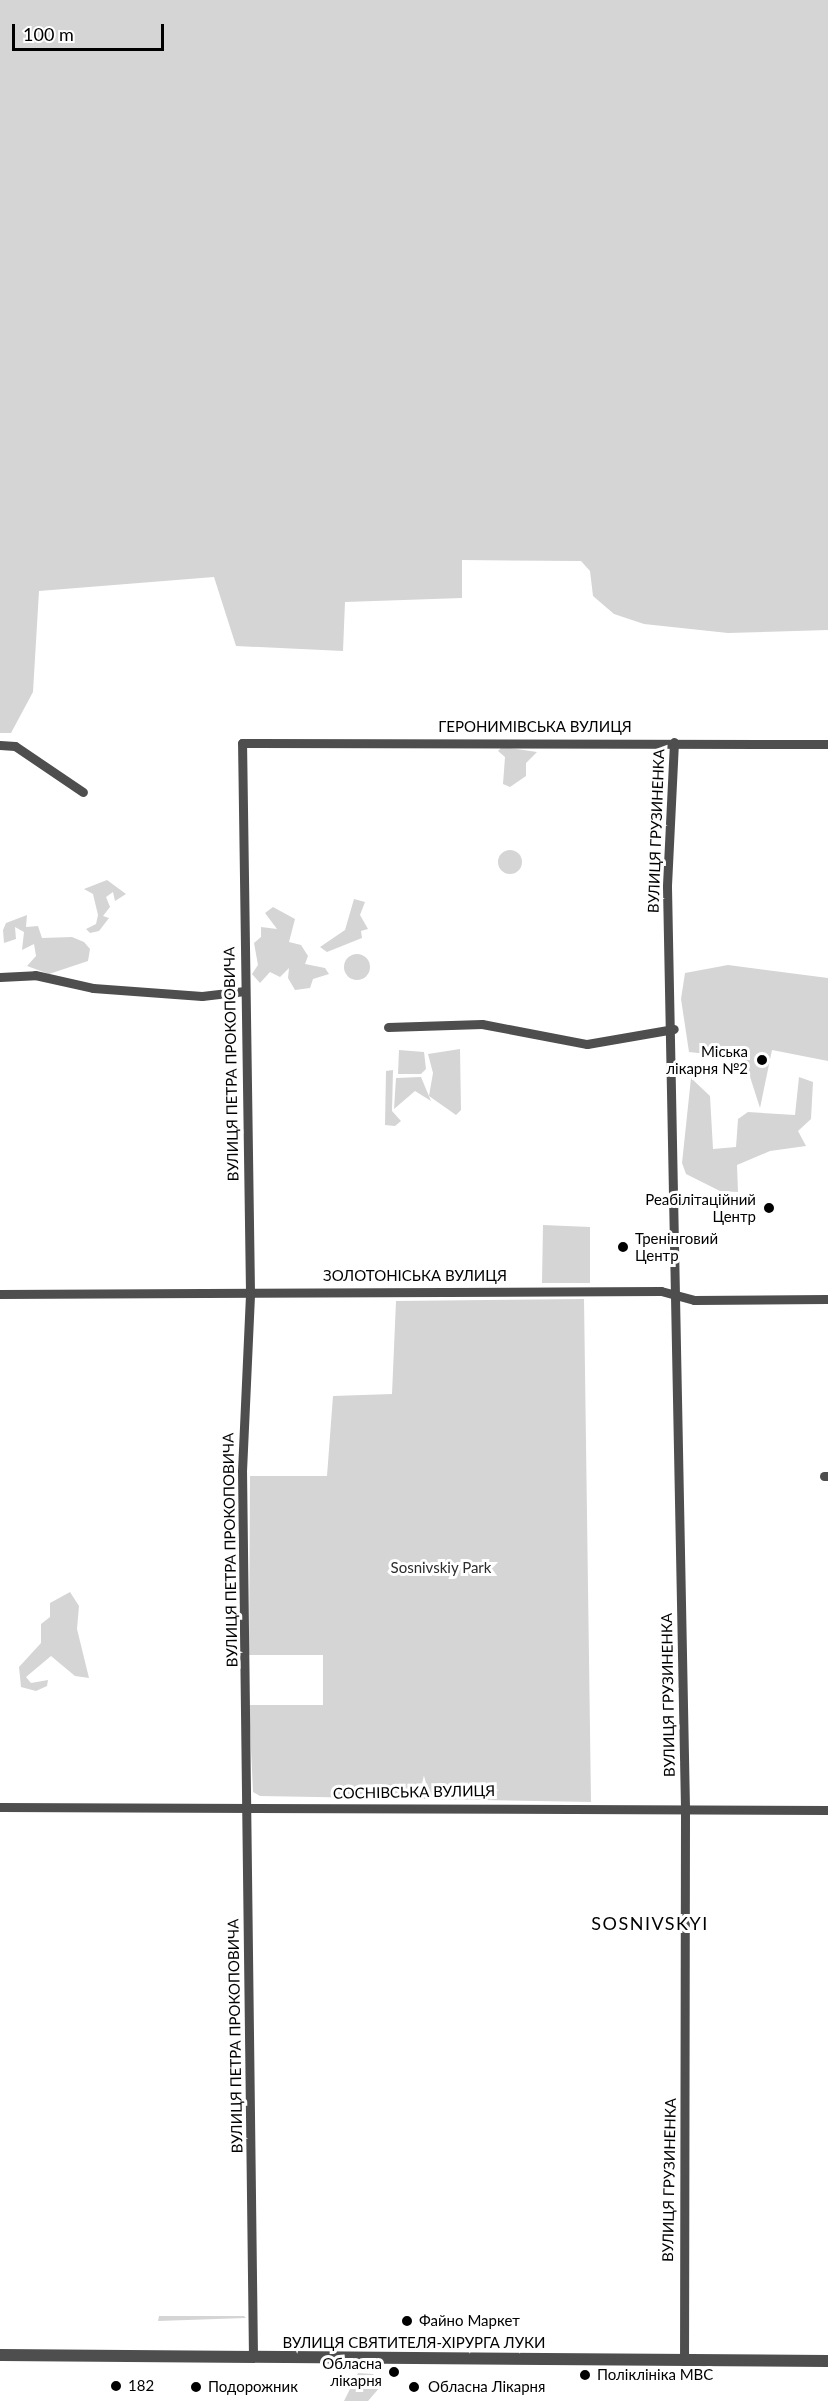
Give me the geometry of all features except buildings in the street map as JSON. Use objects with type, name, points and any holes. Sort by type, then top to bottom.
[{"type":"street","name":"ВУЛИЦЯ ГРУЗИНЕНКА","points":[[674,742],[667,887],[674,1029],[685,1810],[684,2361]]},
{"type":"street","name":"ГЕРОНИМІВСЬКА ВУЛИЦЯ","points":[[242,743],[828,744]]},
{"type":"street","name":"ВУЛИЦЯ ПЕТРА ПРОКОПОВИЧА","points":[[242,743],[250,1292],[242,1471],[253,2357]]},
{"type":"street","points":[[0,745],[15,746],[83,792]]},
{"type":"street","points":[[0,977],[35,975],[93,988],[202,996],[245,991]]},
{"type":"street","points":[[388,1028],[482,1024],[587,1044],[674,1029]]},
{"type":"street","name":"ЗОЛОТОНІСЬКА ВУЛИЦЯ","points":[[0,1294],[250,1292],[678,1295],[728,1301],[828,1299]]},
{"type":"street","name":"СОСНІВСЬКА ВУЛИЦЯ","points":[[0,1807],[828,1810]]},
{"type":"street","name":"ВУЛИЦЯ СВЯТИТЕЛЯ-ХІРУРГА ЛУКИ","points":[[0,2355],[828,2361]]},
{"type":"green space","points":[[0,0],[828,0],[828,630],[728,633],[644,624],[614,614],[593,596],[590,571],[581,561],[462,560],[462,598],[345,602],[343,651],[236,646],[214,577],[39,591],[33,692],[11,733],[0,733]]},
{"type":"green space","points":[[502,747],[537,752],[526,763],[526,776],[510,787],[503,784],[505,757],[498,751]]},
{"type":"green space","points":[[510,850],[519,853],[522,862],[519,871],[510,874],[501,871],[498,862],[501,853]]},
{"type":"green space","points":[[107,880],[126,894],[115,901],[113,892],[106,897],[110,907],[103,916],[109,918],[99,931],[90,933],[86,929],[96,924],[98,915],[93,894],[84,889]]},
{"type":"green space","points":[[354,899],[365,902],[360,915],[368,929],[361,931],[362,938],[327,952],[320,947],[345,930]]},
{"type":"green space","points":[[273,907],[295,919],[289,942],[301,945],[308,956],[305,964],[325,968],[329,974],[313,979],[310,988],[295,990],[288,978],[289,968],[280,977],[270,972],[260,983],[252,974],[258,965],[254,943],[261,937],[261,927],[277,929],[265,913]]},
{"type":"green space","points":[[27,915],[26,927],[38,926],[42,938],[72,937],[84,942],[90,949],[88,961],[49,974],[27,966],[36,956],[34,944],[22,950],[24,932],[15,927],[16,939],[4,943],[3,930],[6,923]]},
{"type":"green space","points":[[357,954],[366,958],[370,967],[366,976],[357,980],[348,976],[344,967],[348,958]]},
{"type":"green space","points":[[728,965],[828,978],[828,1061],[772,1050],[760,1108],[744,1058],[689,1052],[681,999],[685,973]]},
{"type":"green space","points":[[460,1049],[461,1110],[456,1115],[429,1096],[433,1073],[428,1054]]},
{"type":"green space","points":[[399,1050],[424,1052],[426,1069],[421,1074],[398,1074]]},
{"type":"green space","points":[[393,1070],[392,1111],[401,1121],[395,1126],[385,1125],[386,1071]]},
{"type":"green space","points":[[421,1077],[431,1101],[415,1091],[394,1109],[396,1078]]},
{"type":"green space","points":[[799,1077],[813,1082],[811,1119],[798,1131],[806,1146],[770,1151],[737,1165],[738,1192],[720,1191],[686,1174],[682,1163],[691,1078],[710,1096],[713,1149],[736,1147],[738,1119],[748,1112],[795,1115]]},
{"type":"green space","points":[[543,1225],[590,1227],[590,1283],[542,1283]]},
{"type":"green space","name":"Sosnivskiy Park","points":[[584,1299],[591,1802],[260,1796],[253,1792],[249,1705],[323,1705],[323,1655],[249,1655],[250,1476],[327,1476],[333,1396],[392,1394],[396,1301]]},
{"type":"green space","points":[[70,1592],[79,1606],[77,1629],[89,1678],[75,1676],[51,1656],[26,1677],[31,1683],[48,1680],[47,1686],[36,1691],[21,1687],[19,1667],[41,1643],[41,1624],[50,1617],[50,1603]]},
{"type":"green space","points":[[159,2316],[244,2316],[246,2318],[158,2321]]},
{"type":"green space","points":[[358,2373],[373,2374],[381,2386],[368,2401],[344,2401]]},
{"type":"place","name":"Міська лікарня №2","points":[[762,1060]]},
{"type":"place","name":"Реабілітаційний Центр","points":[[769,1208]]},
{"type":"place","name":"Тренінговий Центр","points":[[623,1247]]},
{"type":"place","name":"Файно Маркет","points":[[407,2321]]},
{"type":"place","name":"Обласна лікарня","points":[[394,2372]]},
{"type":"place","name":"Поліклініка МВС","points":[[585,2375]]},
{"type":"place","name":"182","points":[[116,2386]]},
{"type":"place","name":"Подорожник","points":[[196,2387]]},
{"type":"place","name":"Обласна Лікарня","points":[[414,2387]]},
{"type":"district","name":"SOSNIVSKYI","points":[[650,1923]]}]
